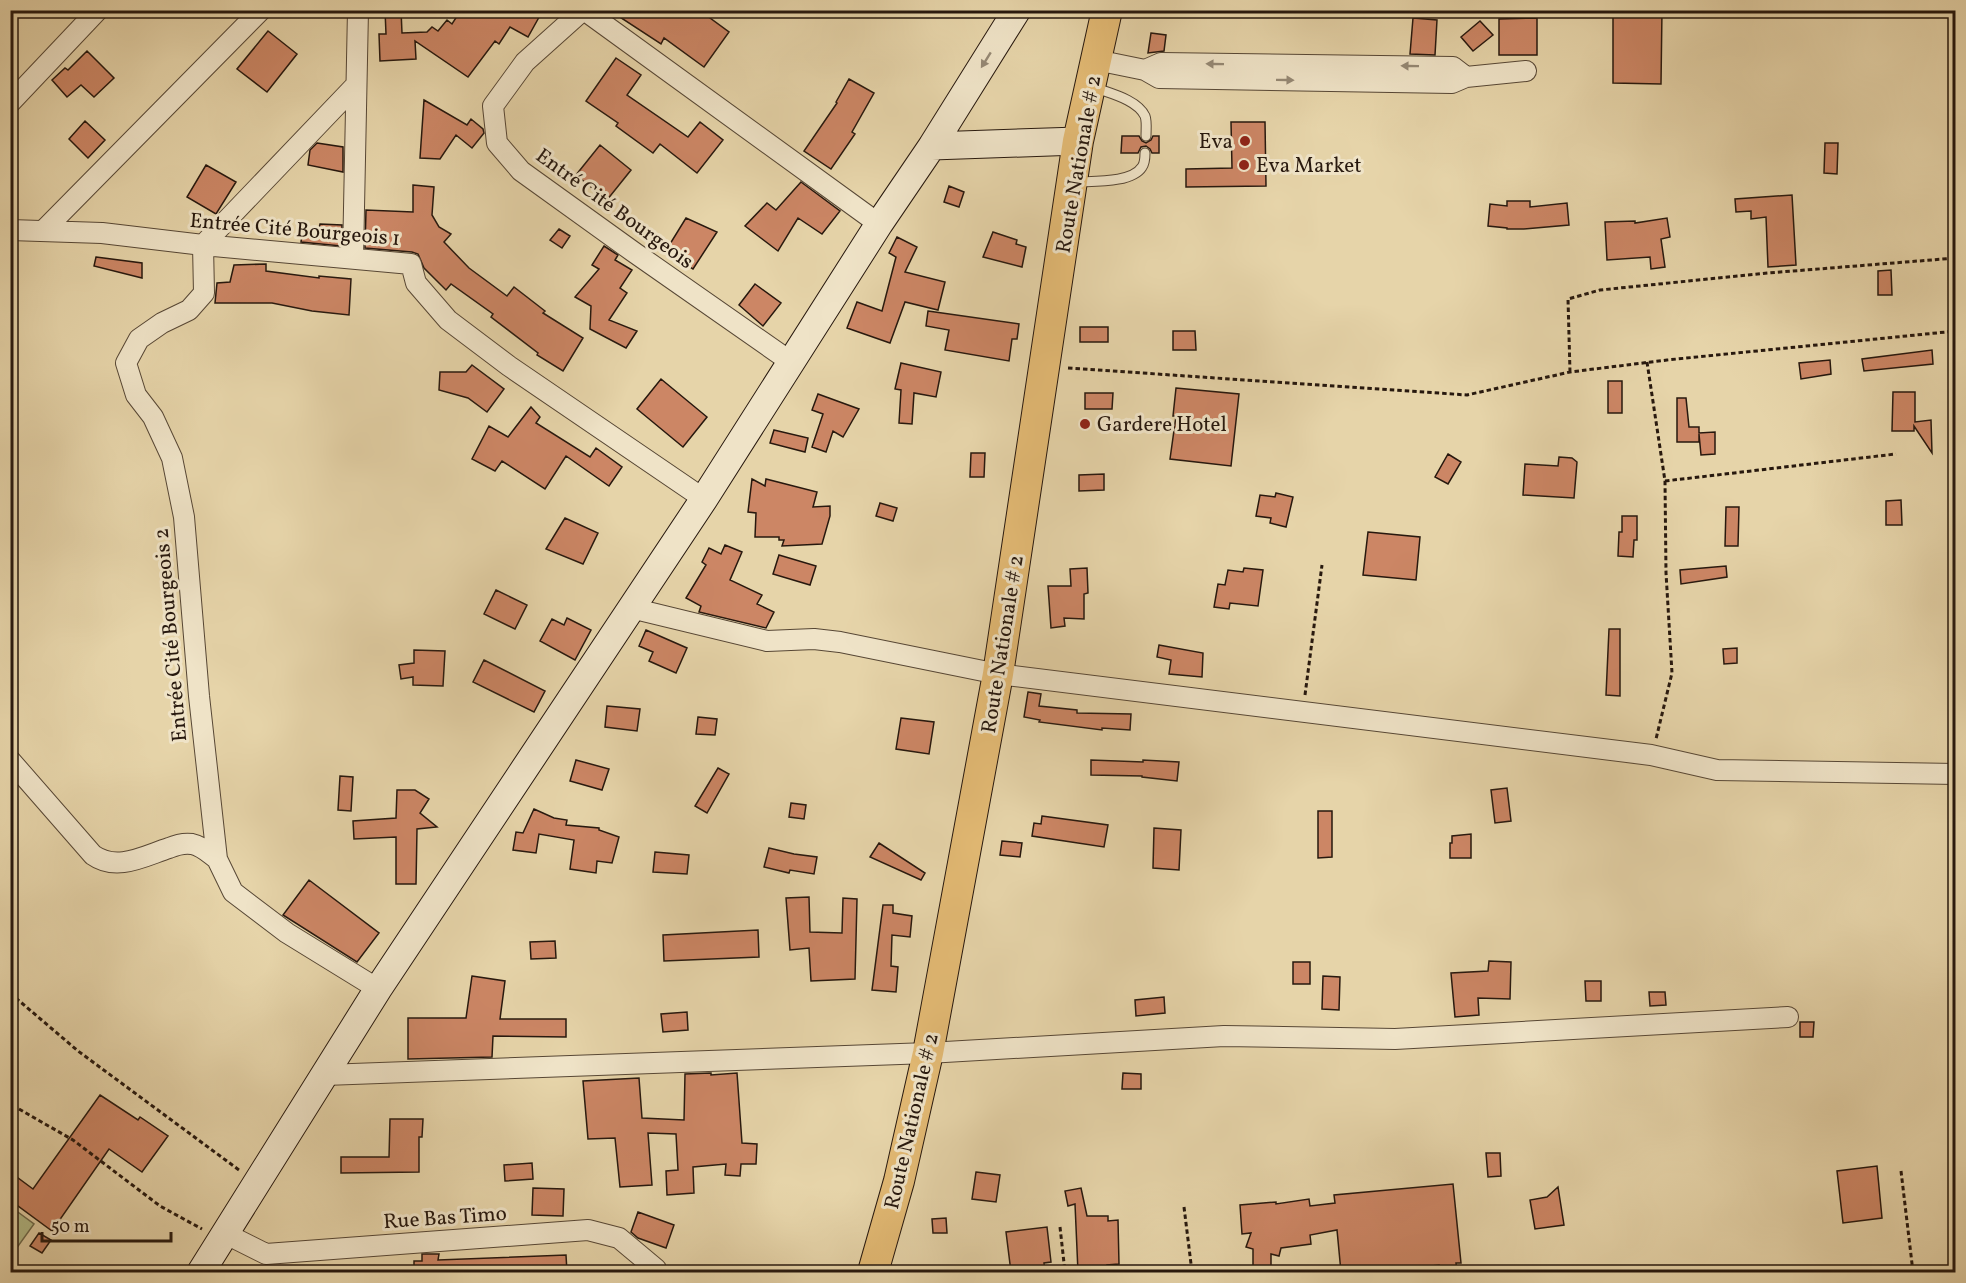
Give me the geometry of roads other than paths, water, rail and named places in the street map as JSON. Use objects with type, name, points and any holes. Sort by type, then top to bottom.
[{"type":"main road","points":[[201,1272],[378,989],[704,499],[1017,10]]},
{"type":"main road","name":"Route Nationale # 2","points":[[873,1272],[898,1181],[928,1053],[998,674],[1078,141],[1107,10]]},
{"type":"main road","points":[[932,146],[1078,141]]},
{"type":"street","points":[[10,103],[98,10]]},
{"type":"street","points":[[43,231],[261,10]]},
{"type":"street","points":[[353,258],[358,10]]},
{"type":"street","points":[[584,10],[879,224]]},
{"type":"street","name":"Entré Cité Bourgeois","points":[[584,10],[525,62],[493,106],[497,143],[521,171],[635,254],[791,362]]},
{"type":"street","points":[[1093,73],[1145,69],[1161,63],[1453,67],[1466,76],[1526,71]]},
{"type":"street","points":[[203,245],[356,85]]},
{"type":"street","name":"Entrée Cité Bourgeois 1","points":[[10,230],[102,233],[203,245],[411,264],[416,283],[448,320],[509,366],[704,499]]},
{"type":"street","name":"Entrée Cité Bourgeois 2","points":[[203,245],[204,293],[189,310],[162,323],[139,339],[126,363],[135,395],[153,417],[172,458],[184,517],[198,696],[217,859],[233,892],[287,933],[378,989]]},
{"type":"street","points":[[631,608],[767,641],[814,639],[840,642],[998,674],[1652,755],[1717,770],[1956,774]]},
{"type":"street","points":[[10,760],[93,855],[101,861],[125,862],[180,844],[192,844],[205,849],[217,859]]},
{"type":"street","points":[[325,1075],[928,1053],[1224,1036],[1395,1039],[1788,1017]]},
{"type":"street","name":"Rue Bas Timo","points":[[224,1237],[266,1254],[588,1230],[620,1238],[657,1272]]},
{"type":"lane","points":[[1093,73],[1140,110],[1146,118],[1146,136]]},
{"type":"lane","points":[[1072,183],[1128,178],[1137,174],[1144,166],[1145,153]]},
{"type":"place","name":"Eva","points":[[1245,141]]},
{"type":"place","name":"Eva Market","points":[[1244,165]]},
{"type":"place","name":"Gardere Hotel","points":[[1085,424]]}]
